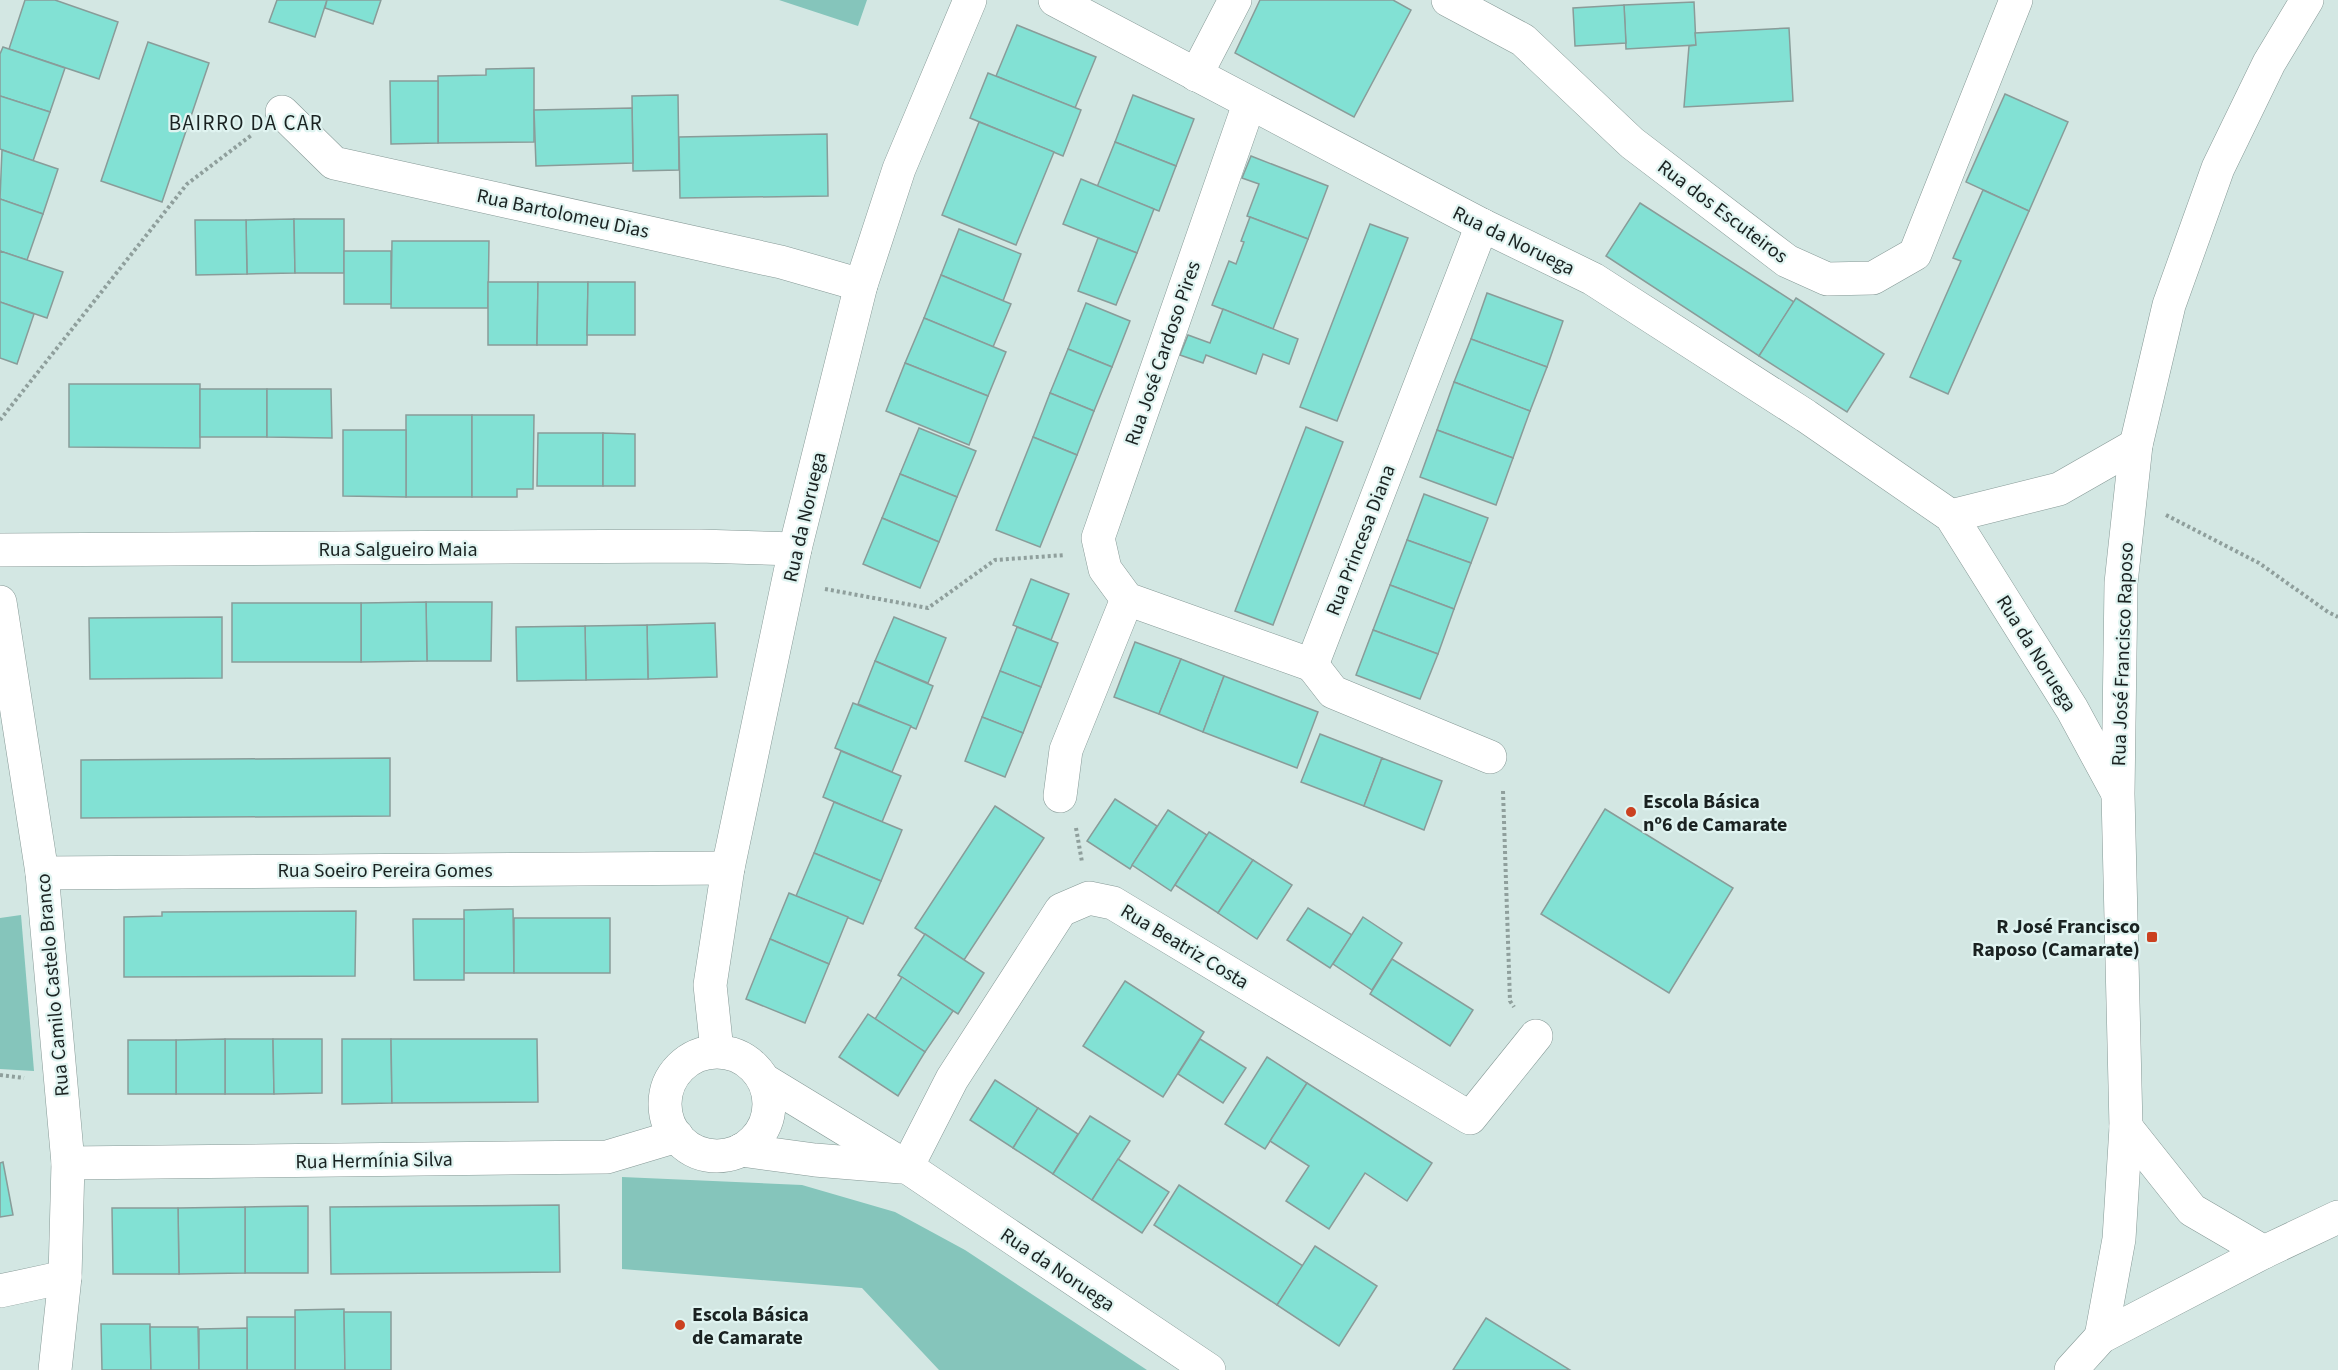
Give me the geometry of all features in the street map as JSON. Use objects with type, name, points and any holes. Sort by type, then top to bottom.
[{"type":"street","name":"Rua da Noruega","points":[[717,1051],[710,985],[728,868],[795,549],[861,285],[899,169],[970,0]]},
{"type":"street","name":"Rua da Noruega","points":[[1055,0],[1482,225],[1593,279],[1806,416],[1951,516],[2072,709],[2118,794]]},
{"type":"street","points":[[1196,75],[1235,0]]},
{"type":"street","name":"Rua dos Escuteiros","points":[[1448,0],[1523,40],[1632,143],[1786,261],[1827,279],[1873,278],[1915,254],[2016,0]]},
{"type":"street","name":"Rua José Francisco Raposo","points":[[2101,1337],[2119,1239],[2126,1127],[2118,794],[2121,583],[2136,445],[2169,305],[2218,168],[2269,63],[2307,0]]},
{"type":"street","name":"Rua José Cardoso Pires","points":[[1127,599],[1106,568],[1098,537],[1249,104]]},
{"type":"street","name":"Rua Bartolomeu Dias","points":[[282,112],[334,163],[781,262],[861,285]]},
{"type":"street","name":"Rua Princesa Diana","points":[[1312,665],[1482,225]]},
{"type":"street","points":[[1951,516],[2059,489],[2136,445]]},
{"type":"street","name":"Rua Salgueiro Maia","points":[[0,550],[699,546],[795,549]]},
{"type":"street","points":[[1060,796],[1066,750],[1127,599],[1312,665],[1333,692],[1490,757]]},
{"type":"street","name":"Rua Camilo Castelo Branco","points":[[0,602],[42,873],[68,1163],[65,1277],[55,1370]]},
{"type":"street","name":"Rua Soeiro Pereira Gomes","points":[[42,873],[728,868]]},
{"type":"street","points":[[907,1167],[952,1079],[1061,910],[1089,898]]},
{"type":"street","name":"Rua Beatriz Costa","points":[[1089,898],[1113,903],[1470,1118],[1536,1036]]},
{"type":"street","points":[[717,1051],[736,1054],[753,1065],[764,1080],[770,1099],[767,1119],[757,1137],[741,1150],[724,1155],[707,1155],[690,1148],[677,1136],[668,1119],[665,1099],[670,1081],[682,1065],[698,1055],[717,1051]]},
{"type":"street","name":"Rua da Noruega","points":[[764,1080],[907,1167],[1209,1370]]},
{"type":"street","points":[[2126,1127],[2192,1210],[2264,1252]]},
{"type":"street","name":"Rua Hermínia Silva","points":[[68,1163],[607,1157],[677,1136]]},
{"type":"street","name":"Rua da Noruega","points":[[741,1150],[815,1160],[907,1167]]},
{"type":"street","points":[[2071,1370],[2101,1337],[2264,1252],[2338,1217]]},
{"type":"street","points":[[0,1291],[65,1277]]},
{"type":"path","points":[[0,420],[187,184],[282,112]]},
{"type":"path","points":[[2130,496],[2259,563],[2338,617]]},
{"type":"path","points":[[789,582],[928,608],[995,560],[1101,552]]},
{"type":"path","points":[[1490,757],[1503,770],[1510,1001],[1536,1036]]},
{"type":"path","points":[[1060,796],[1075,825],[1089,898]]},
{"type":"green space","points":[[779,0],[867,0],[858,26]]},
{"type":"green space","points":[[21,915],[34,1071],[0,1069],[0,918]]},
{"type":"green space","points":[[622,1177],[802,1185],[895,1212],[965,1250],[1147,1370],[939,1370],[862,1288],[622,1269]]},
{"type":"building","points":[[25,0],[55,0],[118,22],[99,79],[9,49]]},
{"type":"building","points":[[277,0],[327,0],[315,37],[269,22]]},
{"type":"building","points":[[327,0],[381,0],[373,24],[325,8]]},
{"type":"building","points":[[1260,0],[1393,0],[1411,10],[1354,117],[1235,53]]},
{"type":"building","points":[[1694,2],[1696,45],[1626,49],[1624,5]]},
{"type":"building","points":[[1624,5],[1626,43],[1575,46],[1573,8]]},
{"type":"building","points":[[1017,25],[1096,57],[1075,108],[996,76]]},
{"type":"building","points":[[1789,28],[1793,101],[1684,107],[1689,46],[1696,45],[1695,33]]},
{"type":"building","points":[[148,42],[209,63],[162,202],[101,181]]},
{"type":"building","points":[[3,47],[65,68],[50,112],[0,96],[0,54]]},
{"type":"building","points":[[534,68],[534,142],[438,143],[438,76],[486,75],[486,69]]},
{"type":"building","points":[[988,73],[1081,110],[1063,156],[970,118]]},
{"type":"building","points":[[390,81],[438,81],[438,143],[391,144]]},
{"type":"building","points":[[2005,94],[2068,122],[2029,211],[1966,182]]},
{"type":"building","points":[[678,95],[679,170],[633,171],[632,96]]},
{"type":"building","points":[[1133,95],[1194,119],[1176,166],[1115,142]]},
{"type":"building","points":[[0,96],[50,112],[33,161],[0,149]]},
{"type":"building","points":[[632,108],[633,163],[536,166],[534,110]]},
{"type":"building","points":[[979,122],[1054,152],[1016,245],[942,215]]},
{"type":"building","points":[[827,134],[828,196],[680,198],[679,137]]},
{"type":"building","points":[[1115,142],[1176,166],[1159,211],[1097,187]]},
{"type":"building","points":[[2,150],[58,169],[43,214],[0,199]]},
{"type":"building","points":[[1251,156],[1328,186],[1308,239],[1247,216],[1259,184],[1242,178]]},
{"type":"building","points":[[1081,179],[1154,209],[1137,253],[1063,224]]},
{"type":"building","points":[[1983,190],[2029,211],[1948,394],[1910,377],[1961,261],[1953,258]]},
{"type":"building","points":[[0,199],[43,214],[27,260],[0,251]]},
{"type":"building","points":[[1640,203],[1794,302],[1759,356],[1606,256]]},
{"type":"building","points":[[1250,217],[1308,239],[1273,329],[1212,305],[1229,261],[1236,264]]},
{"type":"building","points":[[294,219],[295,273],[247,274],[246,220]]},
{"type":"building","points":[[294,219],[344,219],[344,273],[295,273]]},
{"type":"building","points":[[195,220],[246,220],[247,274],[196,275]]},
{"type":"building","points":[[1370,224],[1408,238],[1337,421],[1300,407]]},
{"type":"building","points":[[959,229],[1021,254],[1003,301],[941,275]]},
{"type":"building","points":[[1098,238],[1137,253],[1116,305],[1078,291]]},
{"type":"building","points":[[392,241],[489,241],[488,308],[391,308]]},
{"type":"building","points":[[0,251],[63,272],[47,318],[0,302]]},
{"type":"building","points":[[344,251],[391,251],[391,304],[344,304]]},
{"type":"building","points":[[941,275],[1011,304],[993,347],[924,318]]},
{"type":"building","points":[[488,282],[538,282],[537,345],[488,345]]},
{"type":"building","points":[[538,282],[588,282],[587,345],[537,345]]},
{"type":"building","points":[[588,282],[635,282],[635,335],[587,335]]},
{"type":"building","points":[[1487,293],[1563,321],[1547,367],[1471,339]]},
{"type":"building","points":[[1796,298],[1884,354],[1847,412],[1759,356]]},
{"type":"building","points":[[0,302],[34,314],[17,364],[0,358]]},
{"type":"building","points":[[1086,303],[1130,321],[1112,367],[1068,349]]},
{"type":"building","points":[[1223,309],[1298,339],[1289,364],[1263,354],[1256,374],[1206,355],[1203,363],[1180,355],[1188,335],[1210,343]]},
{"type":"building","points":[[924,318],[1006,352],[988,396],[905,363]]},
{"type":"building","points":[[1471,339],[1547,367],[1530,411],[1454,382]]},
{"type":"building","points":[[1068,349],[1112,367],[1094,411],[1050,393]]},
{"type":"building","points":[[905,363],[988,396],[969,445],[886,411]]},
{"type":"building","points":[[1454,382],[1530,411],[1513,458],[1437,430]]},
{"type":"building","points":[[69,384],[200,384],[200,448],[69,447]]},
{"type":"building","points":[[200,389],[267,389],[267,437],[200,437]]},
{"type":"building","points":[[267,389],[331,389],[332,438],[267,437]]},
{"type":"building","points":[[1050,393],[1094,411],[1077,455],[1033,437]]},
{"type":"building","points":[[406,415],[472,415],[472,497],[406,497]]},
{"type":"building","points":[[472,415],[534,415],[533,489],[517,489],[517,497],[472,497]]},
{"type":"building","points":[[1306,427],[1343,442],[1273,625],[1235,611]]},
{"type":"building","points":[[919,428],[976,451],[957,497],[900,474]]},
{"type":"building","points":[[343,430],[406,430],[406,497],[343,496]]},
{"type":"building","points":[[1437,430],[1513,458],[1496,505],[1420,477]]},
{"type":"building","points":[[538,433],[603,433],[603,486],[537,486]]},
{"type":"building","points":[[603,433],[635,434],[635,486],[603,486]]},
{"type":"building","points":[[1033,437],[1077,455],[1040,547],[996,530]]},
{"type":"building","points":[[900,474],[957,497],[939,542],[882,518]]},
{"type":"building","points":[[1424,494],[1488,518],[1471,563],[1407,540]]},
{"type":"building","points":[[882,518],[939,542],[920,588],[863,564]]},
{"type":"building","points":[[1407,540],[1471,563],[1454,609],[1390,585]]},
{"type":"building","points":[[1031,579],[1069,594],[1051,640],[1013,625]]},
{"type":"building","points":[[1390,585],[1454,609],[1438,654],[1373,630]]},
{"type":"building","points":[[426,602],[492,602],[491,661],[427,661]]},
{"type":"building","points":[[426,602],[427,661],[361,662],[361,603]]},
{"type":"building","points":[[232,603],[361,603],[361,662],[232,662]]},
{"type":"building","points":[[222,617],[222,678],[90,679],[89,618]]},
{"type":"building","points":[[894,617],[946,638],[928,683],[875,661]]},
{"type":"building","points":[[715,623],[717,677],[648,679],[647,625]]},
{"type":"building","points":[[647,625],[648,679],[586,680],[585,626]]},
{"type":"building","points":[[585,626],[586,680],[517,681],[516,627]]},
{"type":"building","points":[[1017,627],[1058,643],[1041,687],[1000,671]]},
{"type":"building","points":[[1373,630],[1438,654],[1420,699],[1356,675]]},
{"type":"building","points":[[1135,642],[1181,659],[1159,714],[1114,697]]},
{"type":"building","points":[[1181,659],[1224,676],[1203,732],[1159,714]]},
{"type":"building","points":[[875,661],[933,686],[916,729],[858,704]]},
{"type":"building","points":[[1000,671],[1041,687],[1023,733],[982,717]]},
{"type":"building","points":[[1224,676],[1318,712],[1297,768],[1203,732]]},
{"type":"building","points":[[853,703],[911,726],[892,772],[835,748]]},
{"type":"building","points":[[982,717],[1023,733],[1005,777],[965,761]]},
{"type":"building","points":[[1320,734],[1382,758],[1364,806],[1301,782]]},
{"type":"building","points":[[841,751],[901,776],[882,822],[823,797]]},
{"type":"building","points":[[390,758],[390,816],[81,818],[81,760]]},
{"type":"building","points":[[1382,758],[1442,781],[1424,830],[1364,806]]},
{"type":"building","points":[[1115,799],[1157,826],[1130,869],[1087,841]]},
{"type":"building","points":[[834,802],[902,830],[881,881],[814,853]]},
{"type":"building","points":[[995,806],[1044,838],[964,960],[915,928]]},
{"type":"building","points":[[1605,809],[1733,888],[1669,993],[1541,914]]},
{"type":"building","points":[[1168,810],[1207,835],[1171,891],[1132,865]]},
{"type":"building","points":[[1209,832],[1253,860],[1218,913],[1175,885]]},
{"type":"building","points":[[814,853],[881,881],[863,924],[796,896]]},
{"type":"building","points":[[1253,860],[1292,885],[1257,939],[1218,913]]},
{"type":"building","points":[[789,893],[848,917],[829,964],[770,939]]},
{"type":"building","points":[[1308,908],[1352,935],[1330,968],[1287,940]]},
{"type":"building","points":[[513,909],[514,973],[464,973],[464,910]]},
{"type":"building","points":[[356,911],[355,976],[124,977],[124,917],[162,916],[162,912]]},
{"type":"building","points":[[1363,917],[1402,943],[1372,990],[1333,964]]},
{"type":"building","points":[[514,918],[610,918],[610,973],[514,973]]},
{"type":"building","points":[[413,919],[464,919],[464,980],[414,980]]},
{"type":"building","points":[[925,934],[984,973],[958,1014],[898,975]]},
{"type":"building","points":[[770,939],[829,964],[805,1023],[746,999]]},
{"type":"building","points":[[1392,959],[1473,1010],[1450,1046],[1370,994]]},
{"type":"building","points":[[902,977],[953,1011],[925,1052],[875,1019]]},
{"type":"building","points":[[1125,981],[1204,1032],[1163,1097],[1083,1046]]},
{"type":"building","points":[[868,1014],[925,1052],[898,1096],[839,1057]]},
{"type":"building","points":[[225,1039],[273,1039],[274,1094],[225,1094]]},
{"type":"building","points":[[225,1039],[225,1094],[176,1094],[176,1040]]},
{"type":"building","points":[[273,1039],[322,1039],[322,1093],[274,1094]]},
{"type":"building","points":[[342,1039],[391,1039],[392,1103],[342,1104]]},
{"type":"building","points":[[391,1039],[537,1039],[538,1102],[392,1103]]},
{"type":"building","points":[[1200,1039],[1246,1068],[1223,1103],[1178,1074]]},
{"type":"building","points":[[128,1040],[176,1040],[176,1094],[128,1094]]},
{"type":"building","points":[[1267,1057],[1307,1083],[1265,1149],[1225,1124]]},
{"type":"building","points":[[995,1080],[1038,1108],[1013,1148],[970,1120]]},
{"type":"building","points":[[1307,1083],[1432,1163],[1407,1201],[1365,1173],[1329,1229],[1286,1201],[1309,1166],[1270,1141]]},
{"type":"building","points":[[1038,1108],[1078,1134],[1053,1174],[1013,1148]]},
{"type":"building","points":[[1090,1116],[1130,1141],[1092,1200],[1053,1174]]},
{"type":"building","points":[[1118,1159],[1169,1192],[1142,1233],[1092,1200]]},
{"type":"building","points":[[3,1162],[13,1215],[0,1217],[0,1163]]},
{"type":"building","points":[[1179,1185],[1303,1266],[1277,1305],[1154,1225]]},
{"type":"building","points":[[559,1205],[560,1272],[331,1274],[330,1207]]},
{"type":"building","points":[[308,1206],[308,1273],[245,1273],[245,1207]]},
{"type":"building","points":[[245,1207],[245,1273],[179,1274],[178,1208]]},
{"type":"building","points":[[112,1208],[178,1208],[179,1274],[113,1274]]},
{"type":"building","points":[[1315,1246],[1377,1286],[1339,1346],[1277,1305]]},
{"type":"building","points":[[344,1309],[345,1370],[295,1370],[295,1310]]},
{"type":"building","points":[[344,1312],[391,1312],[391,1370],[345,1370]]},
{"type":"building","points":[[247,1317],[295,1317],[295,1370],[247,1370]]},
{"type":"building","points":[[1486,1318],[1570,1370],[1453,1370]]},
{"type":"building","points":[[101,1324],[150,1324],[151,1370],[102,1370]]},
{"type":"building","points":[[150,1327],[198,1327],[199,1370],[151,1370]]},
{"type":"building","points":[[247,1328],[247,1370],[199,1370],[199,1329]]},
{"type":"place","name":"Escola Básica nº6 de Camarate","points":[[1631,812]]},
{"type":"place","name":"R José Francisco Raposo (Camarate)","points":[[2152,937]]},
{"type":"place","name":"Escola Básica de Camarate","points":[[680,1325]]},
{"type":"district","name":"BAIRRO DA CAR","points":[[246,123]]}]
